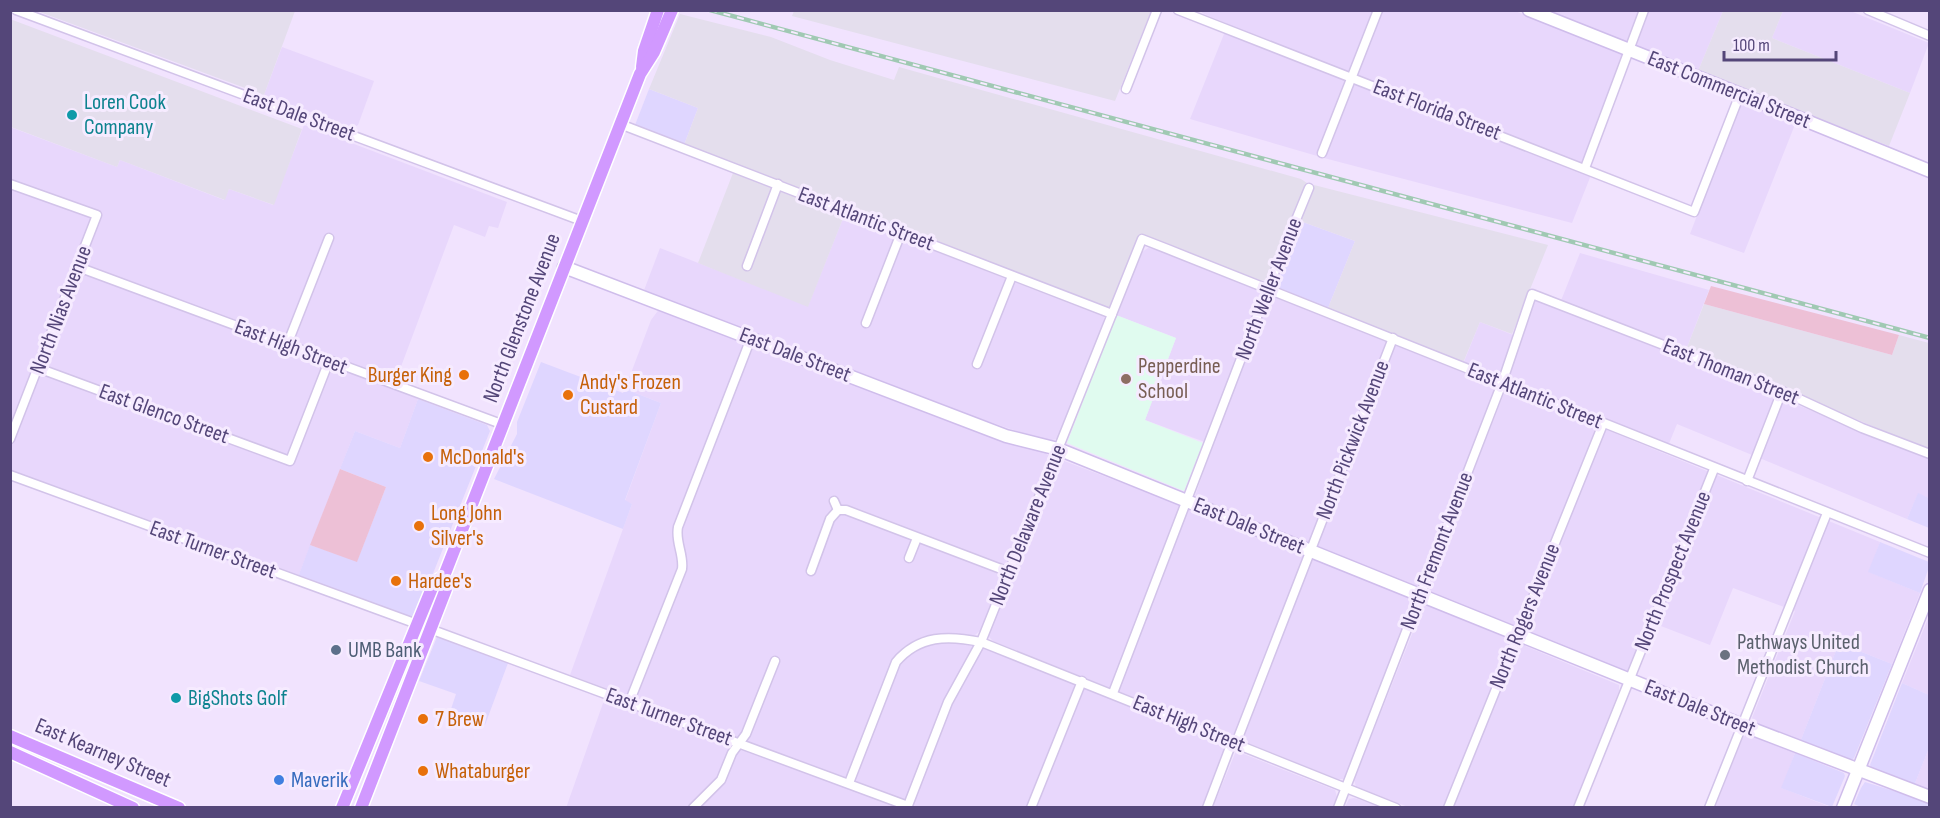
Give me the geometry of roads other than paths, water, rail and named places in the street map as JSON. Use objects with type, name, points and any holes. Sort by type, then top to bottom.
[{"type":"main road","name":"North Glenstone Avenue","points":[[640,74],[644,51],[658,10]]},
{"type":"main road","name":"North Glenstone Avenue","points":[[342,807],[417,624],[439,580],[504,425],[640,74],[654,52],[672,10]]},
{"type":"main road","name":"North Glenstone Avenue","points":[[361,807],[446,589],[439,580]]},
{"type":"main road","points":[[409,684],[406,674],[419,635],[417,624]]},
{"type":"main road","points":[[335,807],[363,737],[382,709]]},
{"type":"main road","name":"East Kearney Street","points":[[10,736],[179,807]]},
{"type":"main road","name":"East Kearney Street","points":[[10,752],[133,807]]},
{"type":"main road","points":[[108,797],[126,807]]},
{"type":"street","name":"East Dale Street","points":[[16,10],[582,221]]},
{"type":"street","points":[[1126,90],[1157,10]]},
{"type":"street","name":"East Florida Street","points":[[1178,10],[1694,212],[1740,94]]},
{"type":"street","points":[[1322,153],[1378,10]]},
{"type":"street","name":"East Commercial Street","points":[[1529,10],[1929,171]]},
{"type":"street","points":[[1585,168],[1644,10]]},
{"type":"street","points":[[1868,10],[1929,36]]},
{"type":"street","name":"East Atlantic Street","points":[[620,124],[1112,314]]},
{"type":"street","name":"North Nias Avenue","points":[[10,184],[98,215],[10,439]]},
{"type":"street","points":[[747,266],[778,184]]},
{"type":"street","name":"North Weller Avenue","points":[[1113,693],[1268,288],[1309,188]]},
{"type":"street","points":[[866,323],[901,233]]},
{"type":"street","points":[[287,345],[329,238]]},
{"type":"street","name":"East Atlantic Street","points":[[1142,239],[1929,553]]},
{"type":"street","name":"North Delaware Avenue","points":[[908,807],[948,702],[981,642],[1142,239]]},
{"type":"street","name":"East High Street","points":[[78,267],[504,425]]},
{"type":"street","name":"East Dale Street","points":[[564,267],[1006,436],[1058,449],[1742,725],[1929,797]]},
{"type":"street","points":[[977,364],[1012,276]]},
{"type":"street","name":"North Fremont Avenue","points":[[1338,807],[1502,382],[1532,294]]},
{"type":"street","name":"East Thoman Street","points":[[1532,294],[1782,391],[1862,428],[1929,454]]},
{"type":"street","points":[[628,703],[682,569],[682,557],[677,542],[678,527],[751,338]]},
{"type":"street","name":"North Pickwick Avenue","points":[[1207,807],[1393,338]]},
{"type":"street","name":"East Glenco Street","points":[[38,368],[290,461],[329,361]]},
{"type":"street","points":[[1747,481],[1782,391]]},
{"type":"street","name":"North Rogers Avenue","points":[[1448,807],[1603,424]]},
{"type":"street","name":"North Prospect Avenue","points":[[1578,807],[1714,469]]},
{"type":"street","name":"East Turner Street","points":[[10,475],[417,624]]},
{"type":"street","points":[[811,571],[836,506],[1009,572]]},
{"type":"street","points":[[1709,807],[1827,513]]},
{"type":"street","points":[[909,558],[917,538]]},
{"type":"street","points":[[1843,807],[1929,591]]},
{"type":"street","name":"East Turner Street","points":[[430,629],[849,783],[908,807]]},
{"type":"street","name":"East High Street","points":[[849,783],[896,662],[905,651],[936,638],[961,638],[981,642],[1113,693],[1396,807]]},
{"type":"street","points":[[693,807],[718,784],[732,753],[746,734],[775,662]]},
{"type":"street","points":[[1031,807],[1082,681]]},
{"type":"railway","points":[[710,10],[1930,338]]},
{"type":"place","name":"Loren Cook Company","points":[[72,115]]},
{"type":"place","name":"Burger King","points":[[464,375]]},
{"type":"place","name":"Pepperdine School","points":[[1126,379]]},
{"type":"place","name":"Andy's Frozen Custard","points":[[568,395]]},
{"type":"place","name":"McDonald's","points":[[428,457]]},
{"type":"place","name":"Long John Silver's","points":[[419,526]]},
{"type":"place","name":"Hardee's","points":[[396,581]]},
{"type":"place","name":"UMB Bank","points":[[336,650]]},
{"type":"place","name":"Pathways United Methodist Church","points":[[1725,655]]},
{"type":"place","name":"BigShots Golf","points":[[176,698]]},
{"type":"place","name":"7 Brew","points":[[423,719]]},
{"type":"place","name":"Whataburger","points":[[423,771]]},
{"type":"place","name":"Maverik","points":[[279,780]]}]
